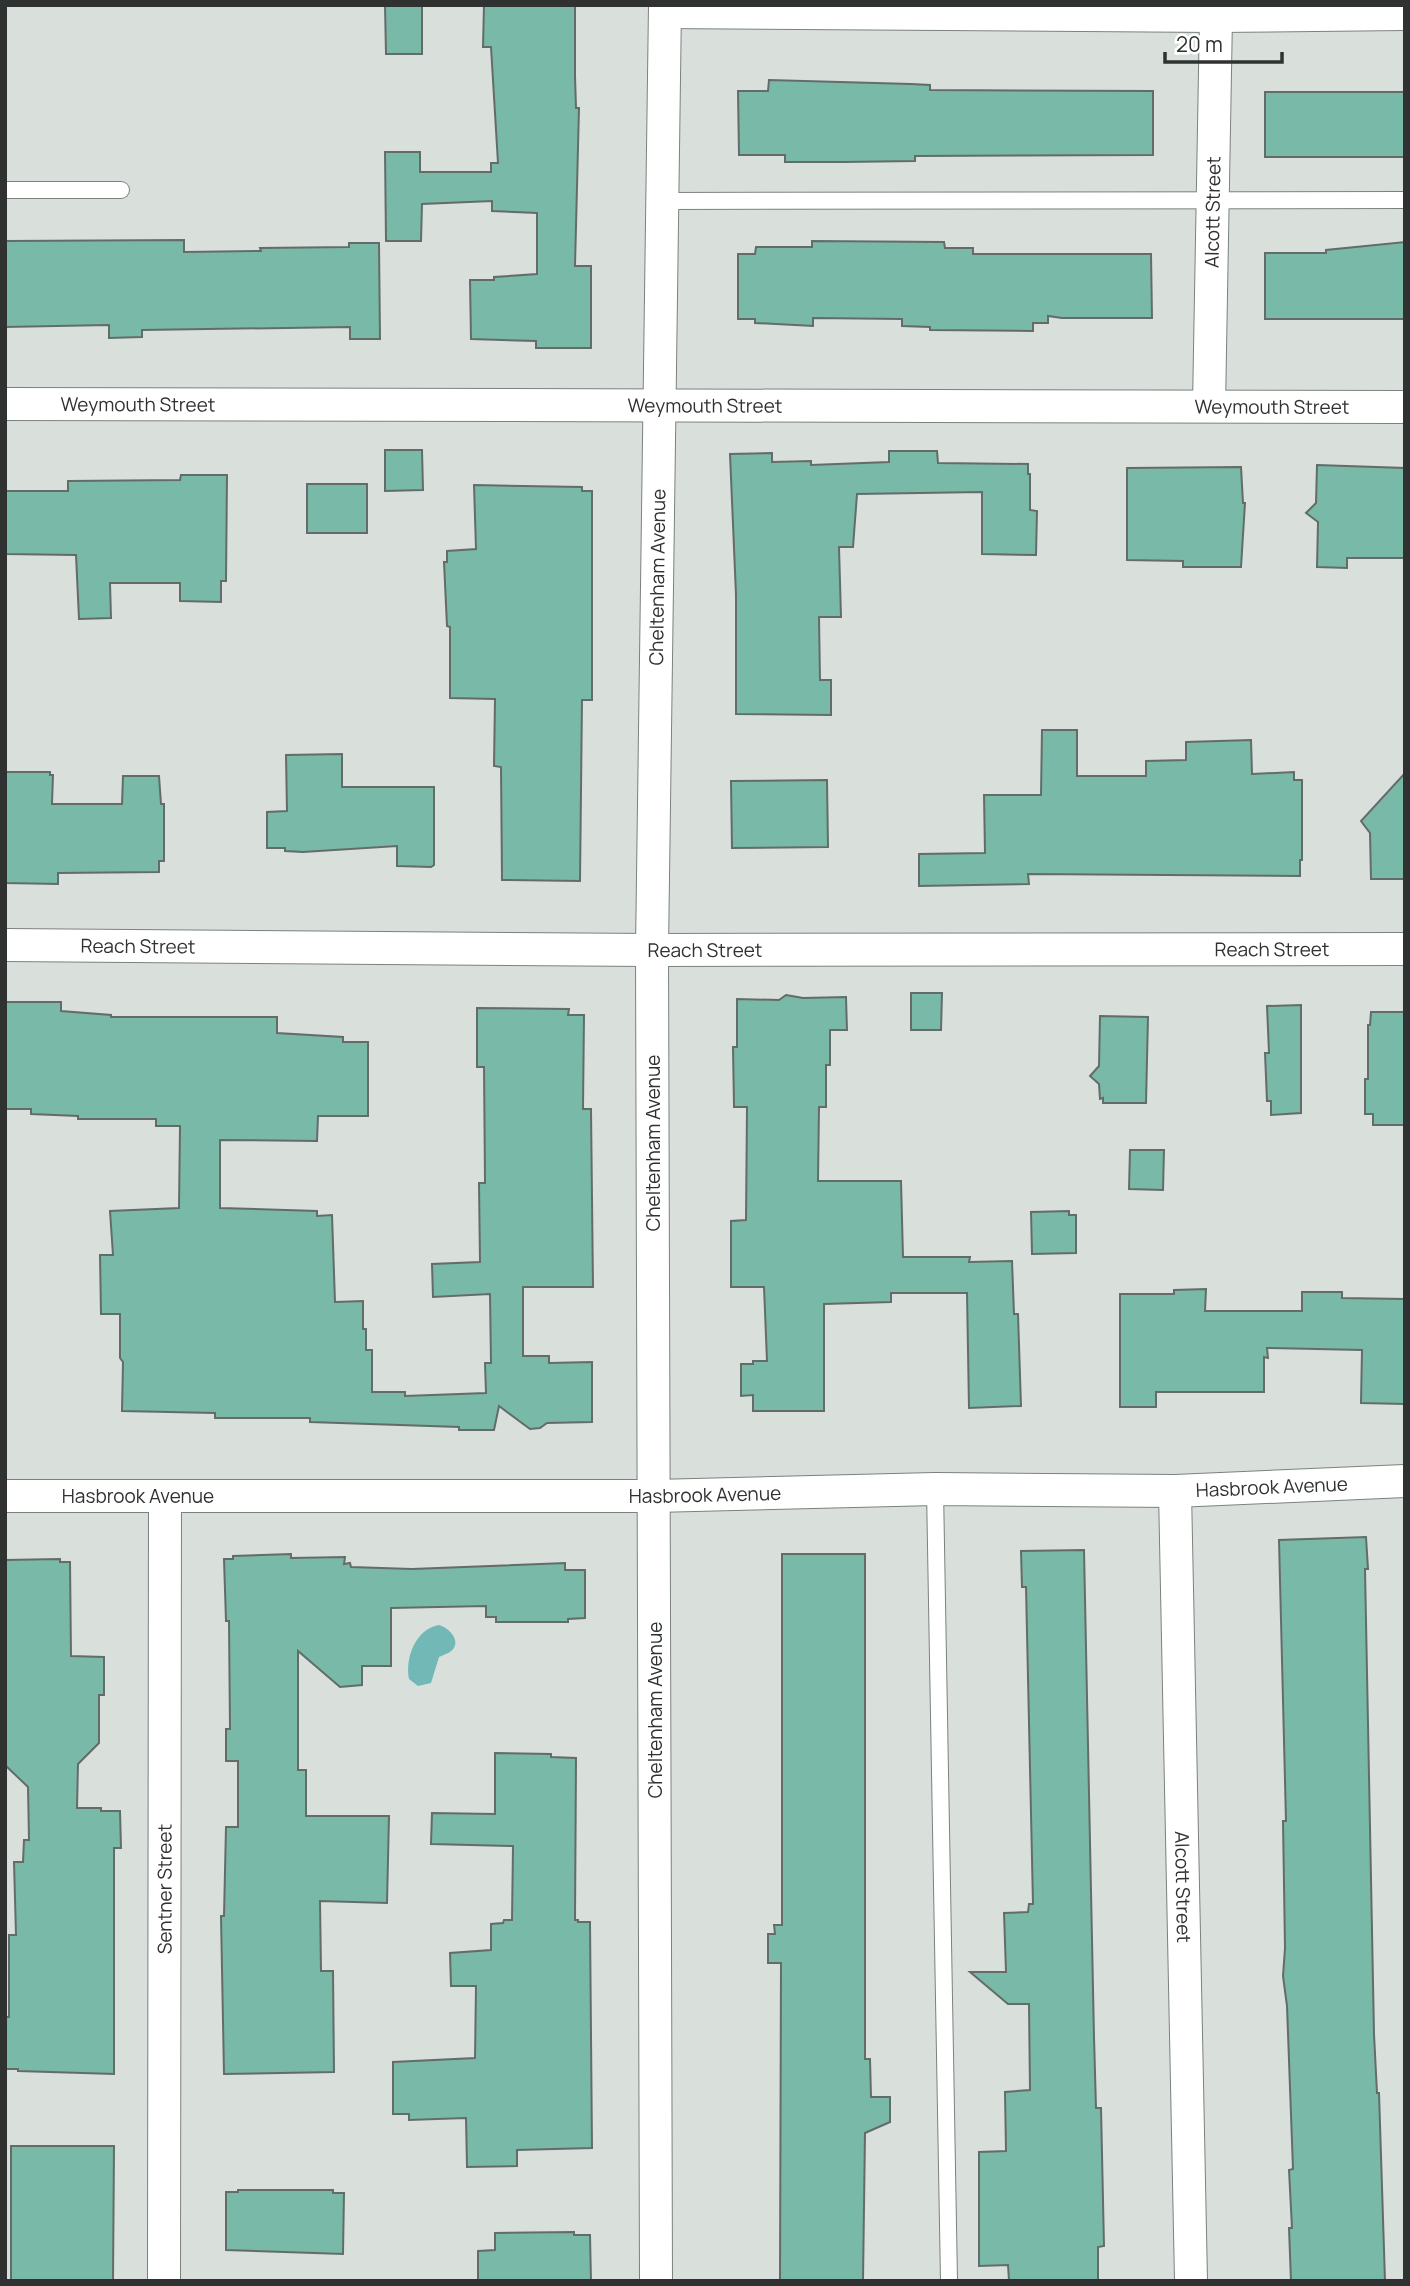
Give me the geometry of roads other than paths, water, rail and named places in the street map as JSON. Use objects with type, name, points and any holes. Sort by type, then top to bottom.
[{"type":"street","points":[[665,9],[1216,16],[1405,14]]},
{"type":"street","name":"Cheltenham Avenue","points":[[656,2281],[652,950],[665,9]]},
{"type":"street","name":"Alcott Street","points":[[1209,406],[1216,16]]},
{"type":"street","name":"Weymouth Street","points":[[5,404],[1405,407]]},
{"type":"street","name":"Reach Street","points":[[5,945],[652,950],[1405,949]]},
{"type":"street","name":"Hasbrook Avenue","points":[[5,1496],[655,1496],[934,1489],[1175,1491],[1405,1481]]},
{"type":"street","name":"Alcott Street","points":[[1175,1491],[1191,2281]]},
{"type":"street","name":"Sentner Street","points":[[164,2281],[165,1497]]},
{"type":"lane","points":[[5,190],[121,190]]},
{"type":"lane","points":[[662,201],[1405,200]]},
{"type":"lane","points":[[934,1489],[949,2281]]},
{"type":"water","points":[[439,1625],[454,1636],[454,1648],[439,1657],[431,1683],[418,1686],[409,1679],[411,1653],[424,1632]]}]
